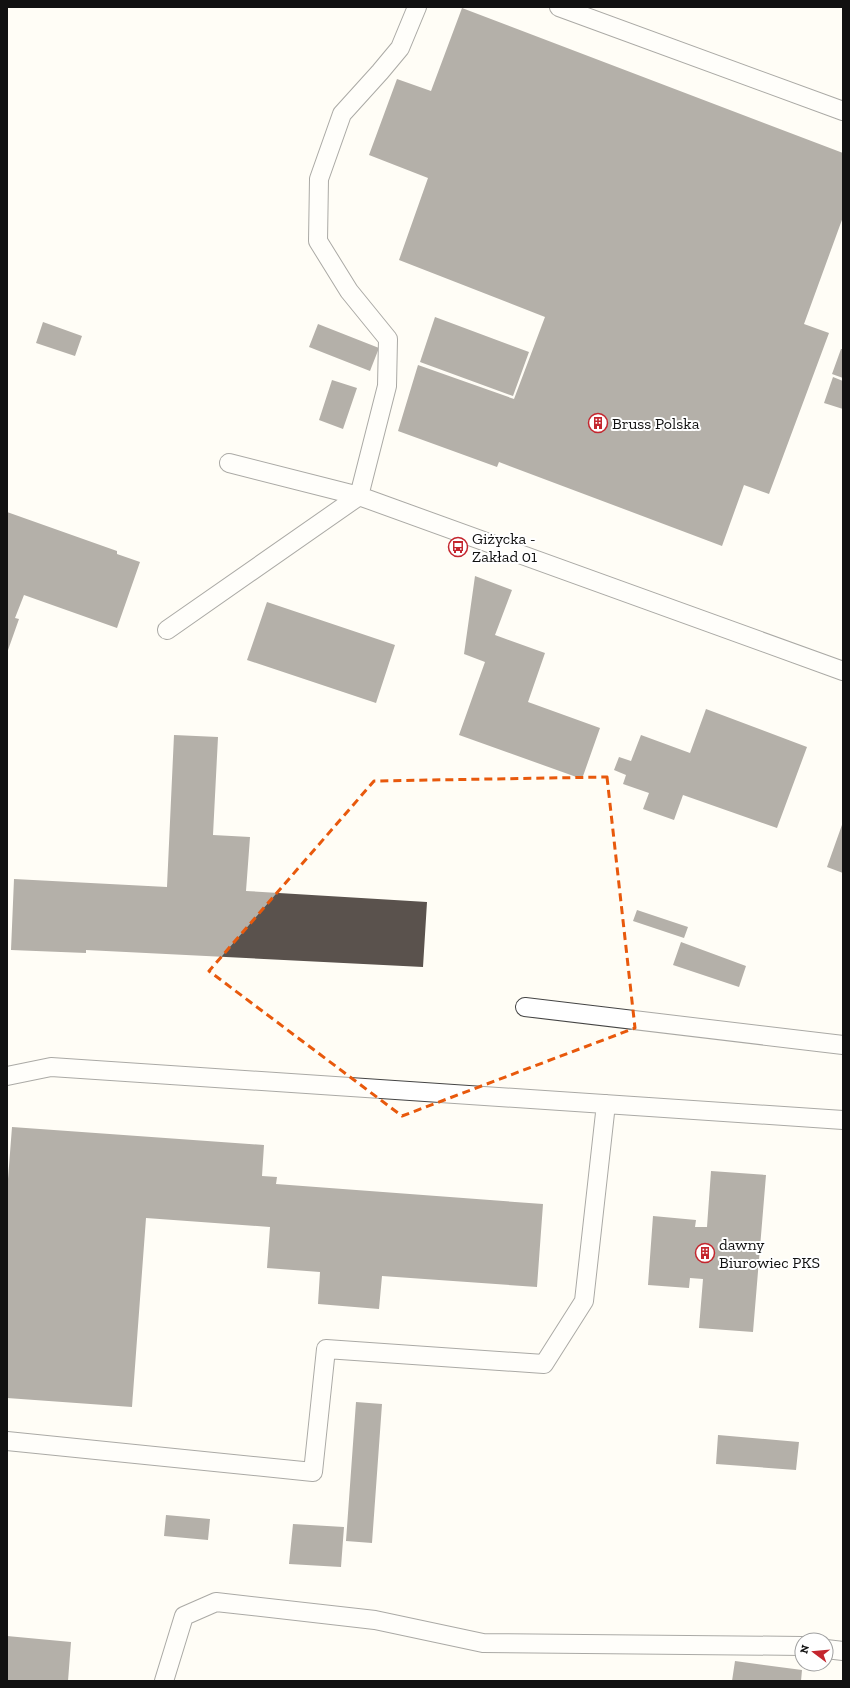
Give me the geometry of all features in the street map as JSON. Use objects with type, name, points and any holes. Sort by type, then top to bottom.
[{"type":"lane","points":[[167,630],[359,496],[387,386],[388,339],[349,291],[318,241],[319,179],[342,114],[400,48],[417,7]]},
{"type":"lane","points":[[559,7],[843,111]]},
{"type":"lane","points":[[229,463],[359,496],[843,671]]},
{"type":"lane","points":[[525,1007],[843,1045]]},
{"type":"lane","points":[[7,1076],[51,1067],[843,1120]]},
{"type":"lane","points":[[7,1442],[312,1472],[326,1349],[544,1364],[584,1301],[606,1104]]},
{"type":"lane","points":[[164,1681],[184,1616],[216,1602],[375,1620],[483,1643],[794,1646]]},
{"type":"highlighted area","points":[[607,777],[635,1028],[402,1116],[209,971],[374,781]]},
{"type":"building","points":[[462,8],[843,153],[843,217],[804,324],[829,333],[769,494],[744,485],[722,546],[499,462],[497,467],[398,431],[418,365],[514,399],[545,317],[399,260],[428,178],[369,155],[397,79],[431,91]]},
{"type":"building","points":[[435,317],[529,352],[513,396],[420,362]]},
{"type":"building","points":[[43,322],[82,336],[75,356],[36,343]]},
{"type":"building","points":[[318,324],[379,348],[370,371],[309,347]]},
{"type":"building","points":[[841,349],[843,349],[843,378],[832,374]]},
{"type":"building","points":[[833,377],[843,381],[843,409],[824,403]]},
{"type":"building","points":[[332,380],[357,388],[343,429],[319,420]]},
{"type":"building","points":[[7,512],[117,551],[117,554],[140,562],[117,628],[24,595],[15,618],[19,619],[7,653]]},
{"type":"building","points":[[475,576],[512,590],[495,635],[545,653],[528,702],[600,728],[582,779],[459,735],[485,662],[464,654]]},
{"type":"building","points":[[267,602],[395,645],[376,703],[247,660]]},
{"type":"building","points":[[706,709],[807,747],[777,828],[683,795],[674,820],[643,809],[649,793],[623,784],[626,775],[614,770],[619,757],[631,761],[641,735],[690,753]]},
{"type":"building","points":[[174,735],[218,737],[213,835],[250,837],[246,891],[427,902],[423,967],[86,950],[86,953],[11,950],[14,879],[167,887]]},
{"type":"building","points":[[843,822],[843,873],[827,867]]},
{"type":"building","points":[[637,910],[688,927],[684,938],[633,921]]},
{"type":"building","points":[[681,942],[746,966],[739,987],[673,965]]},
{"type":"building","points":[[12,1127],[264,1145],[262,1176],[277,1177],[276,1184],[543,1204],[537,1287],[382,1276],[379,1309],[318,1304],[320,1272],[267,1268],[270,1227],[146,1218],[132,1407],[7,1398],[7,1192]]},
{"type":"building","name":"dawny Biurowiec PKS","points":[[711,1171],[766,1175],[753,1332],[699,1328],[703,1279],[690,1278],[689,1288],[648,1285],[653,1216],[696,1220],[695,1227],[707,1227]]},
{"type":"building","points":[[356,1402],[382,1404],[372,1543],[346,1541]]},
{"type":"building","points":[[718,1435],[799,1442],[796,1470],[716,1464]]},
{"type":"building","points":[[166,1515],[210,1519],[208,1540],[164,1536]]},
{"type":"building","points":[[293,1524],[344,1527],[341,1567],[289,1564]]},
{"type":"building","points":[[7,1636],[71,1642],[68,1681],[7,1681]]},
{"type":"building","points":[[735,1661],[794,1669],[794,1672],[802,1672],[801,1681],[732,1681]]},
{"type":"place","name":"Bruss Polska","points":[[598,423]]},
{"type":"place","name":"Giżycka - Zakład 01","points":[[458,547]]},
{"type":"place","name":"dawny Biurowiec PKS","points":[[705,1253]]}]
